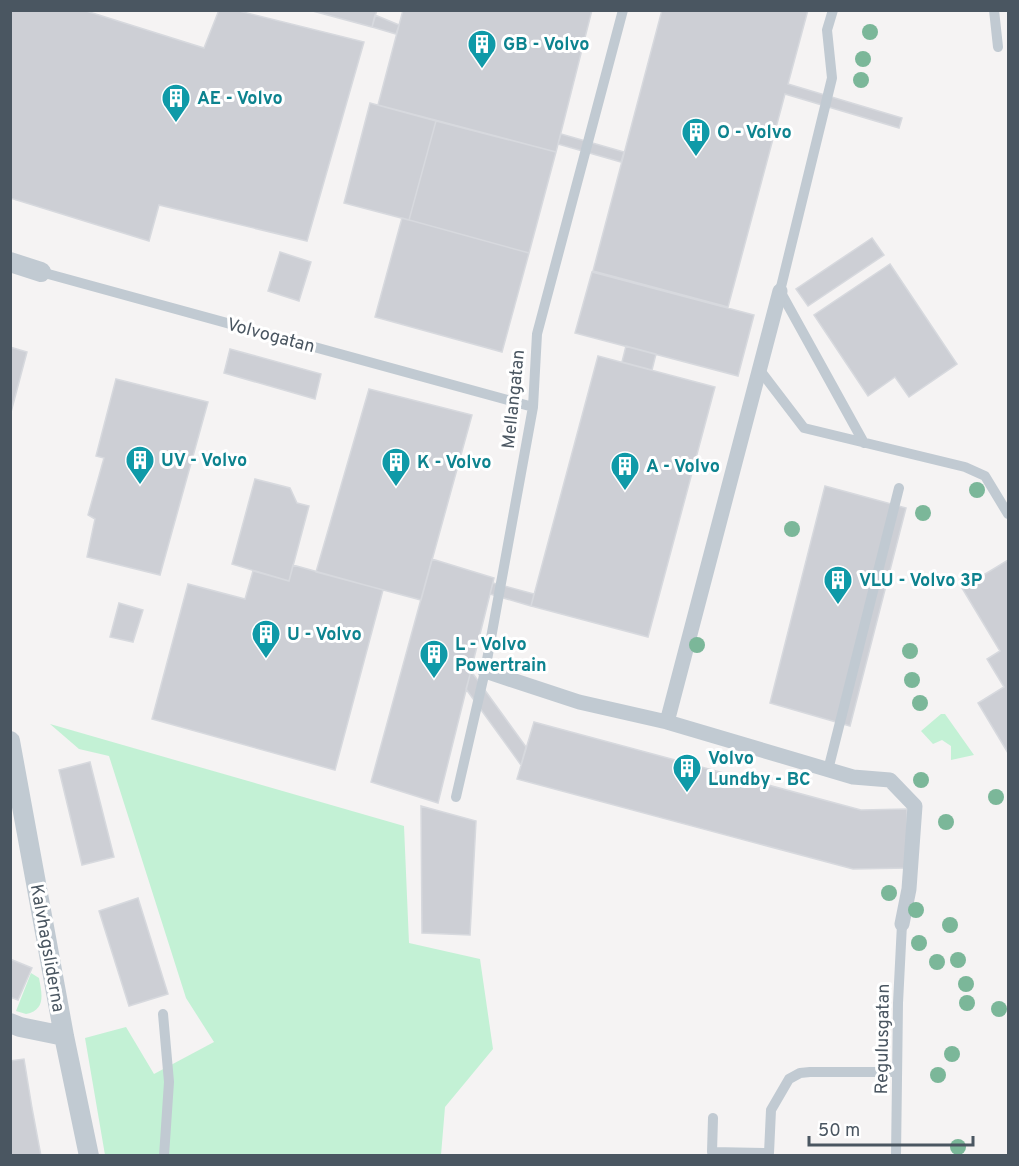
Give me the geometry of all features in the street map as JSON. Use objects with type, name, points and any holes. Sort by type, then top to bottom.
[{"type":"street","name":"Volvogatan","points":[[10,262],[41,272]]},
{"type":"street","points":[[667,722],[780,291]]},
{"type":"street","points":[[485,671],[579,702],[667,722],[853,777],[890,780],[915,806],[909,889],[902,924]]},
{"type":"street","name":"Kalvhagsliderna","points":[[10,741],[64,1036],[89,1155]]},
{"type":"street","points":[[10,1023],[64,1036]]},
{"type":"lane","name":"Mellangatan","points":[[456,797],[485,671],[533,407],[537,334],[624,10]]},
{"type":"lane","points":[[832,10],[827,30],[832,78],[780,291],[864,443]]},
{"type":"lane","points":[[994,10],[998,47]]},
{"type":"lane","name":"Volvogatan","points":[[41,272],[533,407]]},
{"type":"lane","points":[[759,369],[804,428],[964,467],[985,476],[1008,514]]},
{"type":"lane","points":[[828,770],[899,488]]},
{"type":"lane","name":"Regulusgatan","points":[[896,1155],[898,1003],[902,924]]},
{"type":"lane","points":[[163,1014],[169,1082],[164,1155]]},
{"type":"lane","points":[[713,1118],[712,1152],[769,1153],[771,1110],[789,1079],[800,1073],[810,1072],[897,1072]]},
{"type":"green space","points":[[941,714],[945,714],[974,755],[951,760],[951,746],[942,740],[933,744],[921,731]]},
{"type":"green space","points":[[50,724],[404,826],[409,943],[480,959],[493,1049],[445,1107],[441,1155],[105,1155],[85,1038],[126,1027],[154,1074],[214,1042],[186,998],[109,756],[79,749]]},
{"type":"green space","points":[[31,973],[39,978],[41,1000],[37,1009],[26,1014],[16,1011]]},
{"type":"building","name":"AE - Volvo","points":[[10,10],[83,10],[204,48],[219,10],[235,10],[364,42],[307,241],[159,205],[149,241],[10,198]]},
{"type":"building","points":[[309,10],[377,10],[372,27]]},
{"type":"building","name":"GB - Volvo","points":[[403,10],[592,10],[556,152],[378,105]]},
{"type":"building","name":"O - Volvo","points":[[662,10],[808,10],[788,84],[902,118],[899,128],[785,94],[728,307],[593,271]]},
{"type":"building","points":[[375,15],[399,25],[396,34],[372,27]]},
{"type":"building","points":[[370,103],[436,121],[409,220],[344,203]]},
{"type":"building","points":[[436,121],[556,152],[529,253],[409,220]]},
{"type":"building","points":[[561,134],[624,152],[621,162],[558,144]]},
{"type":"building","points":[[402,218],[529,253],[502,352],[375,317]]},
{"type":"building","points":[[872,238],[884,255],[808,306],[796,289]]},
{"type":"building","points":[[280,252],[311,262],[299,301],[268,291]]},
{"type":"building","points":[[890,264],[957,364],[909,397],[895,377],[868,396],[814,315]]},
{"type":"building","points":[[592,272],[754,315],[738,376],[575,333]]},
{"type":"building","points":[[626,346],[656,354],[652,370],[622,362]]},
{"type":"building","points":[[10,347],[27,352],[10,416]]},
{"type":"building","points":[[230,349],[321,374],[315,399],[224,373]]},
{"type":"building","name":"A - Volvo","points":[[598,356],[715,387],[648,637],[531,606]]},
{"type":"building","name":"UV - Volvo","points":[[116,379],[208,402],[160,575],[87,557],[95,519],[88,515],[104,458],[96,456]]},
{"type":"building","name":"K - Volvo","points":[[369,389],[472,415],[421,600],[316,572]]},
{"type":"building","points":[[255,479],[290,488],[297,503],[309,506],[289,581],[232,564]]},
{"type":"building","name":"VLU - Volvo 3P","points":[[825,486],[906,508],[850,726],[770,703]]},
{"type":"building","name":"L - Volvo Powertrain","points":[[432,559],[494,578],[438,803],[371,782]]},
{"type":"building","points":[[1008,560],[1008,753],[978,703],[1004,687],[987,659],[1000,651],[962,588]]},
{"type":"building","name":"U - Volvo","points":[[293,565],[383,590],[335,770],[152,719],[188,584],[245,599],[253,571],[289,581]]},
{"type":"building","points":[[493,583],[534,594],[531,606],[490,594]]},
{"type":"building","points":[[119,603],[143,610],[133,642],[110,637]]},
{"type":"building","points":[[471,671],[526,747],[521,765],[466,689]]},
{"type":"building","name":"Volvo Lundby - BC","points":[[534,722],[861,810],[907,809],[908,868],[853,869],[517,779]]},
{"type":"building","points":[[90,762],[114,857],[82,865],[59,770]]},
{"type":"building","points":[[421,806],[476,821],[470,935],[422,933]]},
{"type":"building","points":[[138,898],[168,994],[129,1006],[99,911]]},
{"type":"building","points":[[10,959],[32,968],[18,1000],[10,997]]},
{"type":"building","points":[[24,1059],[41,1156],[10,1156],[10,1061]]},
{"type":"place","name":"GB - Volvo","points":[[482,70]]},
{"type":"place","name":"AE - Volvo","points":[[176,124]]},
{"type":"place","name":"O - Volvo","points":[[696,158]]},
{"type":"place","name":"UV - Volvo","points":[[140,486]]},
{"type":"place","name":"K - Volvo","points":[[396,488]]},
{"type":"place","name":"A - Volvo","points":[[625,492]]},
{"type":"place","name":"VLU - Volvo 3P","points":[[838,606]]},
{"type":"place","name":"U - Volvo","points":[[266,660]]},
{"type":"place","name":"L - Volvo Powertrain","points":[[434,680]]},
{"type":"place","name":"Volvo Lundby - BC","points":[[687,794]]}]
